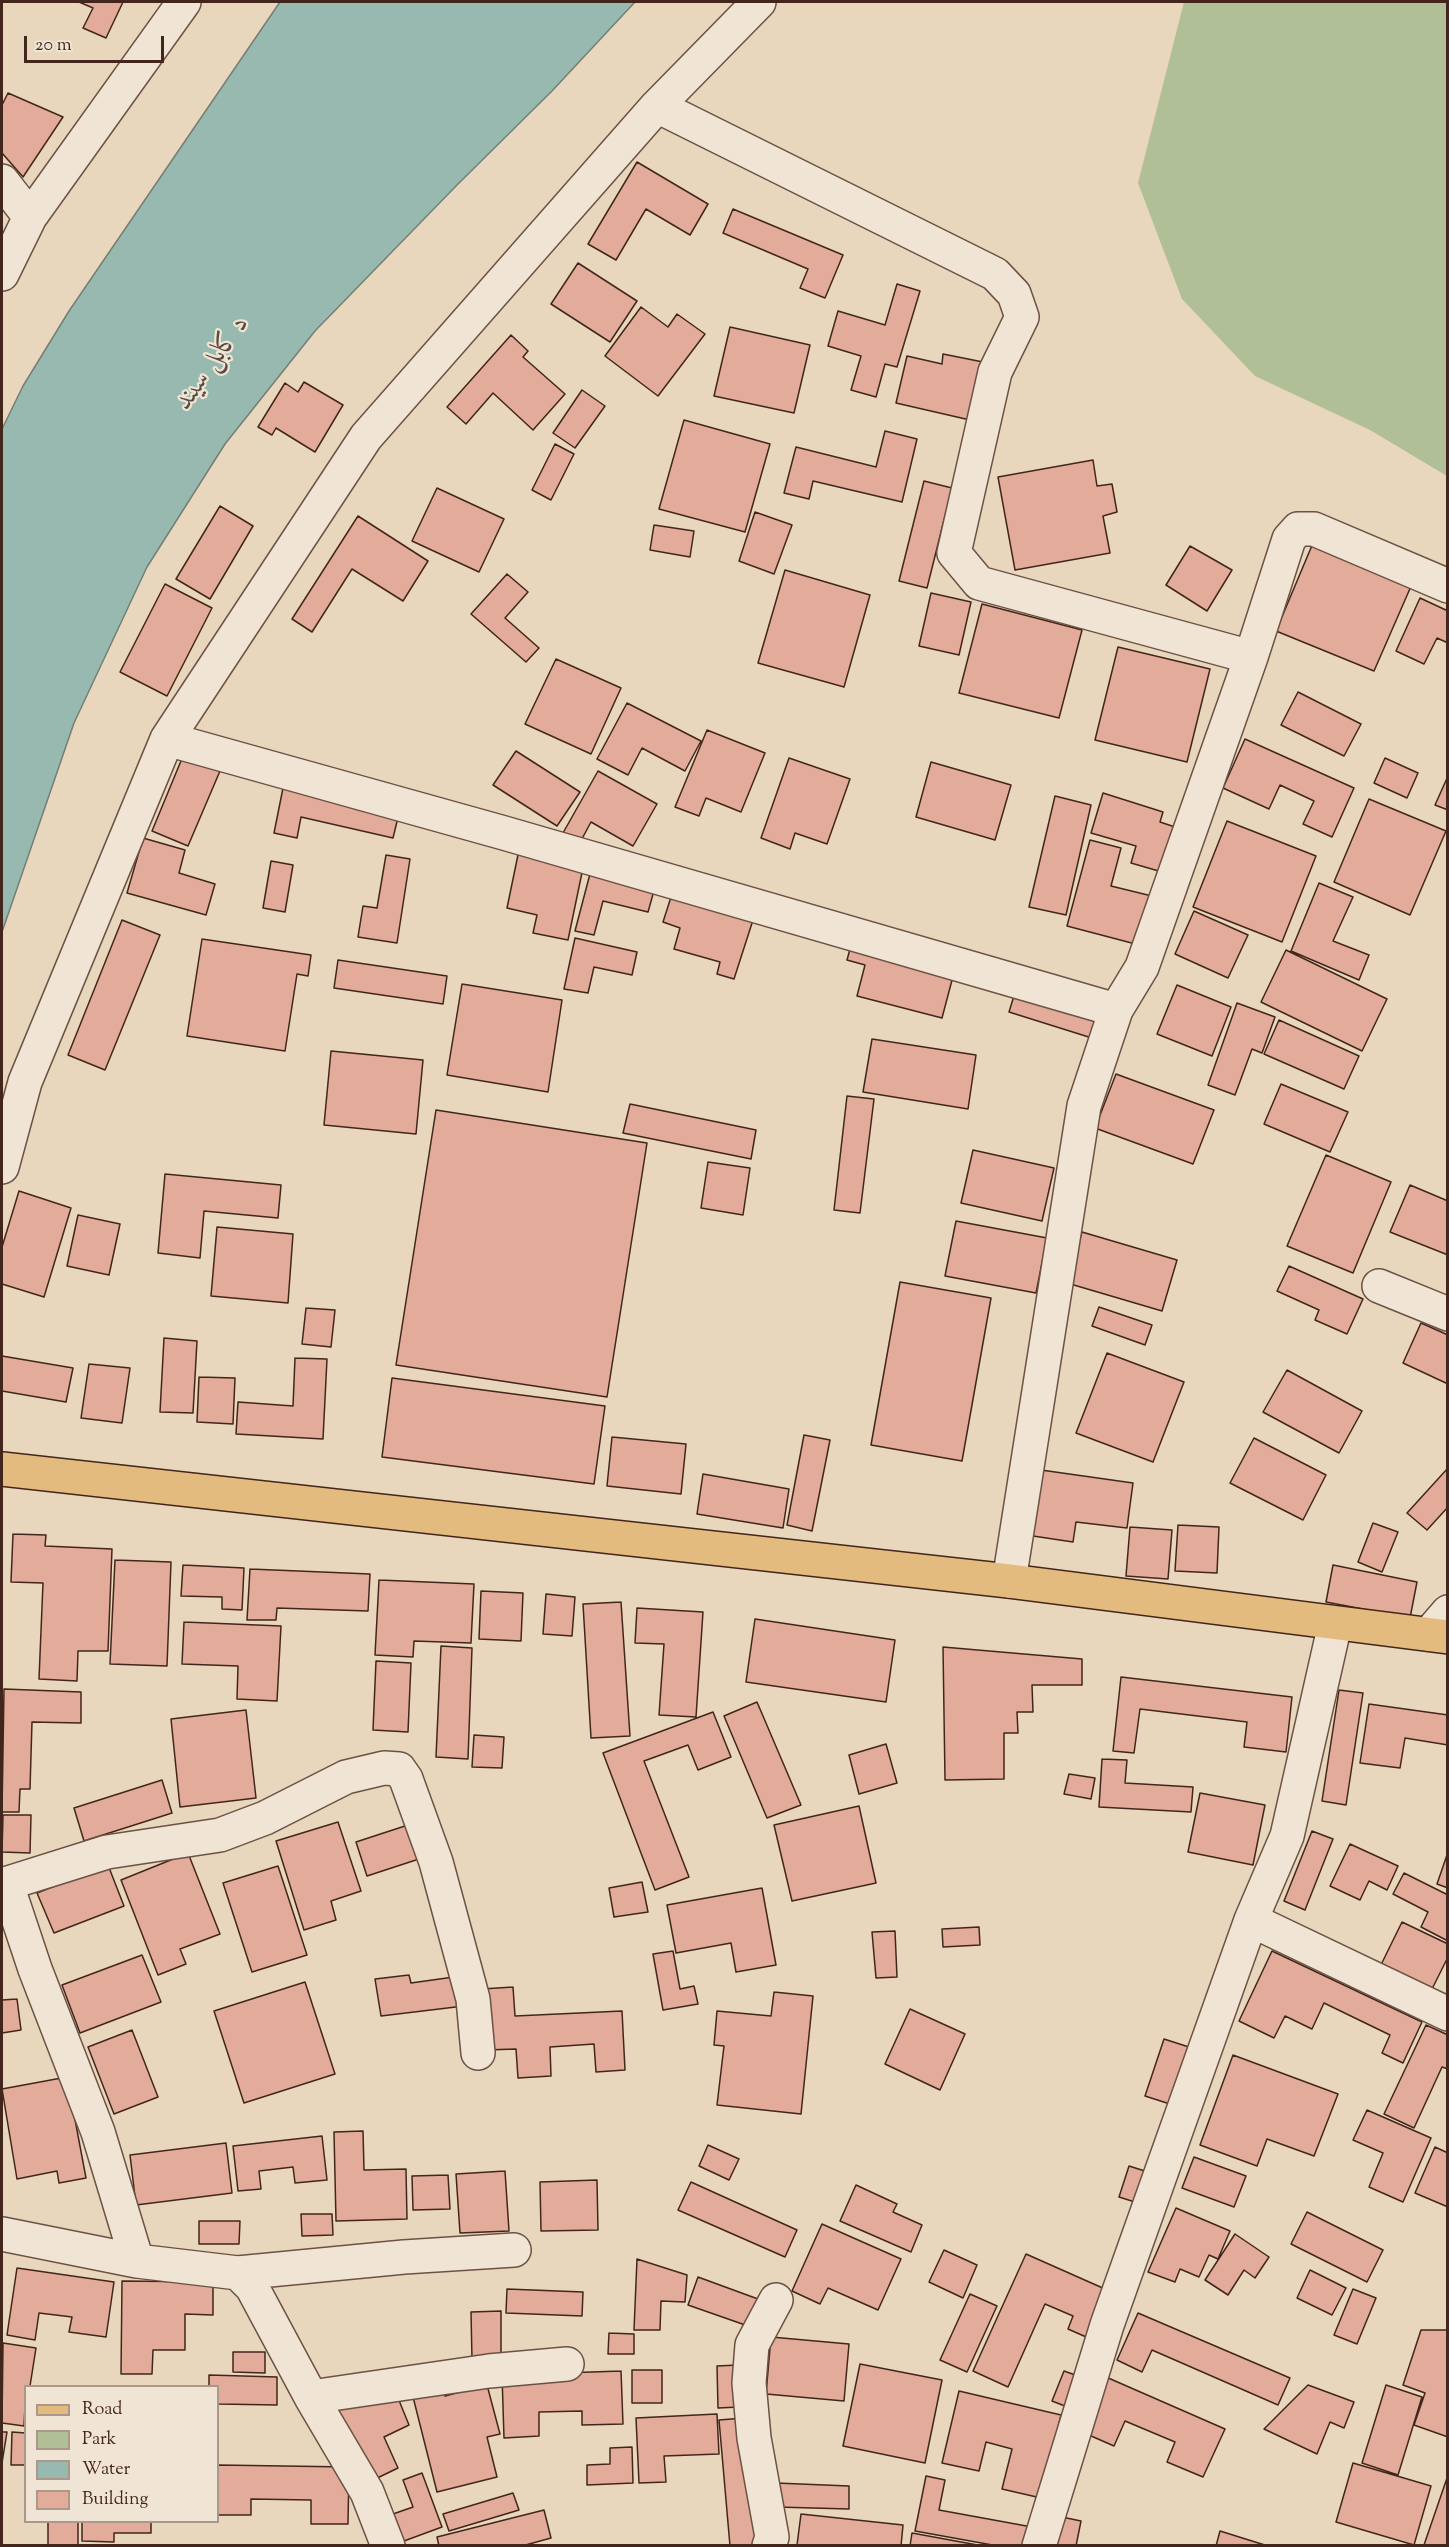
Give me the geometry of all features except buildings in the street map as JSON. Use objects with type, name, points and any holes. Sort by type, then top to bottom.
[{"type":"main road","points":[[2,1469],[1009,1581],[1335,1624],[1441,1628]]},
{"type":"street","points":[[2,274],[30,217],[184,2]]},
{"type":"street","points":[[2,1167],[25,1082],[167,739],[366,437],[657,106],[759,2]]},
{"type":"street","points":[[657,106],[995,274],[1014,294],[1022,317],[995,372],[954,553],[979,583],[1251,657]]},
{"type":"street","points":[[2,181],[30,217]]},
{"type":"street","points":[[1009,1581],[1084,1106],[1116,1010],[1142,967],[1251,657],[1289,540],[1298,529],[1314,529],[1448,586]]},
{"type":"street","points":[[167,739],[504,833],[1116,1010]]},
{"type":"street","points":[[1379,1286],[1448,1314]]},
{"type":"street","points":[[1039,2546],[1107,2325],[1251,1920],[1287,1836],[1335,1624]]},
{"type":"street","points":[[137,2261],[98,2132],[4,1885],[107,1852],[220,1835],[265,1818],[346,1778],[384,1768],[399,1769],[406,1779],[436,1862],[473,1999],[478,2053]]},
{"type":"street","points":[[1251,1920],[1448,2014]]},
{"type":"street","points":[[2,2234],[137,2261],[238,2273],[404,2257],[514,2250]]},
{"type":"street","points":[[238,2273],[252,2287],[311,2397],[367,2492],[388,2546]]},
{"type":"street","points":[[769,2546],[772,2537],[754,2438],[749,2383],[752,2345],[776,2300]]},
{"type":"street","points":[[311,2397],[489,2371],[567,2364]]},
{"type":"green space","points":[[1184,2],[1447,2],[1447,476],[1370,430],[1255,376],[1182,299],[1138,183]]},
{"type":"water","name":"د کابل سيند","points":[[280,2],[635,2],[552,91],[315,331],[225,444],[147,567],[74,723],[2,932],[2,429],[23,386],[69,311]]}]
